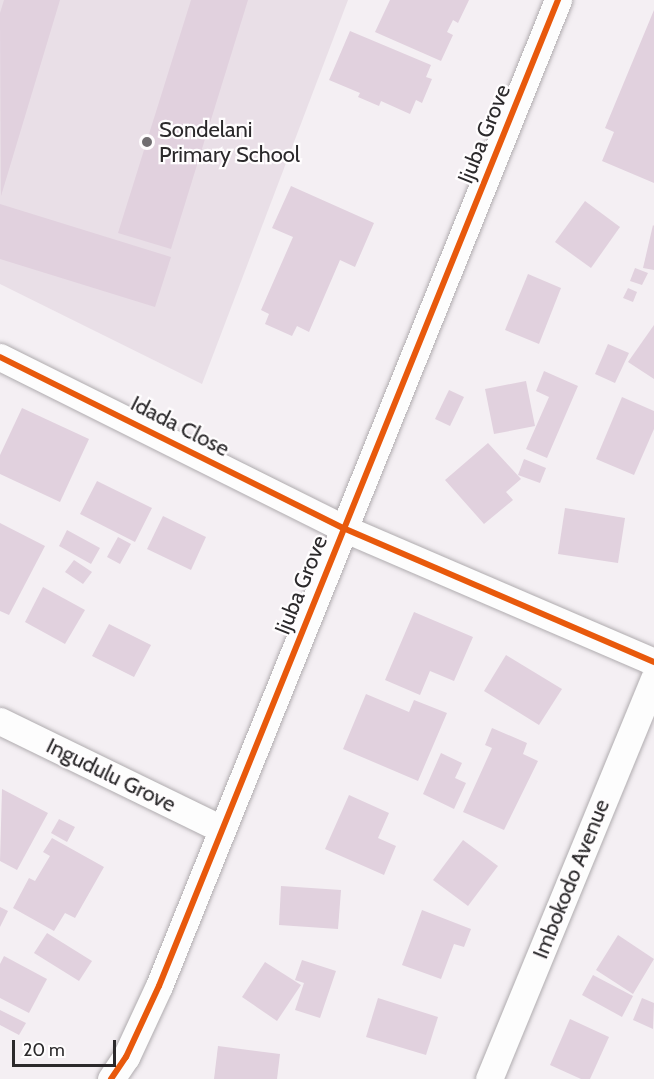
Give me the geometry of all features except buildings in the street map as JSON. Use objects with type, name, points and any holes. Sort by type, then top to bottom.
[{"type":"street","name":"Ijuba Grove","points":[[111,1079],[126,1057],[151,1004],[558,0]]},
{"type":"street","name":"Idada Close","points":[[0,357],[343,528],[654,662]]},
{"type":"street","name":"Imbokodo Avenue","points":[[489,1079],[654,679]]},
{"type":"street","name":"Ingudulu Grove","points":[[0,721],[221,829]]},
{"type":"shaded area","name":"Sondelani Primary School","points":[[0,0],[348,0],[202,384],[0,284]]},
{"type":"cycle path","points":[[111,1079],[126,1057],[159,986],[558,0]]},
{"type":"cycle path","points":[[0,357],[343,528],[654,662]]},
{"type":"place","name":"Sondelani Primary School","points":[[147,142]]}]
